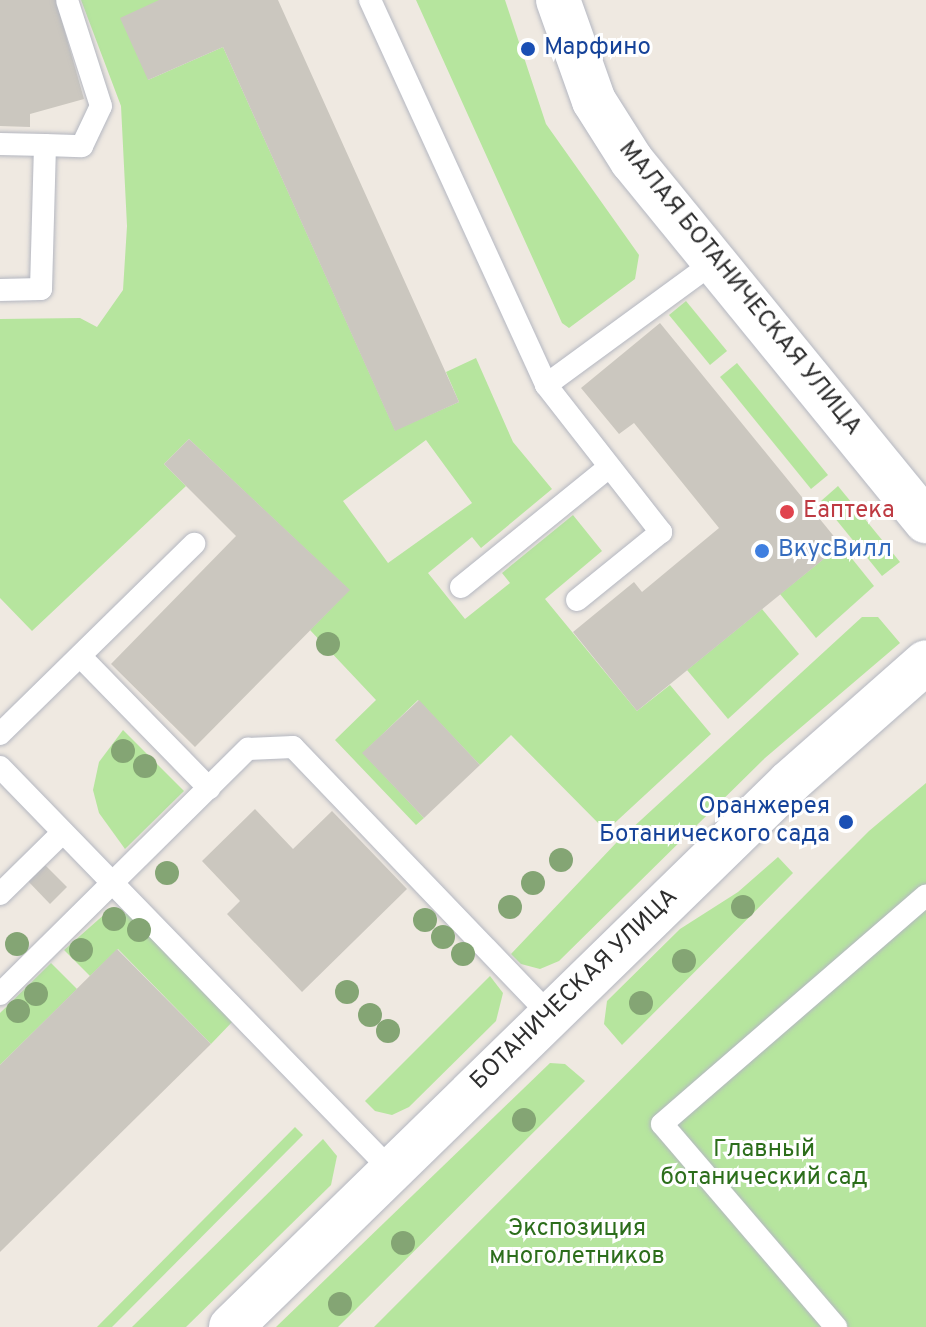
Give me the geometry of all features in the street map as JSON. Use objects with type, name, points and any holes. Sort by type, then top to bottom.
[{"type":"main road","name":"МАЛАЯ БОТАНИЧЕСКАЯ УЛИЦА","points":[[558,0],[594,101],[632,161],[926,521]]},
{"type":"main road","name":"БОТАНИЧЕСКАЯ УЛИЦА","points":[[231,1327],[790,782],[926,662]]},
{"type":"lane","points":[[0,144],[82,146],[101,106],[67,0]]},
{"type":"lane","points":[[370,0],[546,385],[661,532],[577,600]]},
{"type":"lane","points":[[0,290],[41,289],[45,145]]},
{"type":"lane","points":[[546,385],[714,262]]},
{"type":"lane","points":[[461,587],[608,468]]},
{"type":"lane","points":[[0,734],[194,544]]},
{"type":"lane","points":[[80,656],[209,788]]},
{"type":"lane","points":[[0,994],[248,749],[293,747],[549,1014]]},
{"type":"lane","points":[[0,767],[390,1169]]},
{"type":"lane","points":[[0,894],[63,832]]},
{"type":"lane","points":[[836,1327],[662,1124],[926,895]]},
{"type":"green space","points":[[81,0],[159,0],[148,80],[223,47],[395,430],[459,402],[446,372],[476,358],[513,442],[552,489],[481,548],[472,537],[428,573],[465,619],[510,583],[502,573],[573,515],[602,551],[545,599],[637,711],[670,685],[711,734],[606,831],[511,735],[480,765],[418,700],[363,753],[424,818],[416,825],[335,740],[376,700],[310,630],[349,590],[189,439],[164,464],[186,486],[32,631],[0,598],[0,319],[80,318],[97,327],[123,290],[127,226],[121,106]],"holes":[[[426,440],[472,503],[388,563],[343,501]]]},
{"type":"green space","points":[[416,0],[505,0],[546,124],[639,255],[635,279],[569,328],[562,323]]},
{"type":"green space","points":[[686,301],[727,351],[710,365],[669,315]]},
{"type":"green space","points":[[737,363],[828,475],[811,489],[720,377]]},
{"type":"green space","points":[[838,486],[900,562],[882,576],[821,501]]},
{"type":"green space","points":[[841,545],[874,586],[816,638],[780,594]]},
{"type":"green space","points":[[762,609],[799,654],[728,719],[687,670]]},
{"type":"green space","points":[[862,617],[878,617],[900,643],[765,758],[559,961],[540,969],[521,964],[511,954],[617,842]]},
{"type":"green space","points":[[123,730],[184,791],[125,849],[99,813],[93,790],[99,762]]},
{"type":"green space","name":"Главный ботанический сад","points":[[926,783],[926,1327],[374,1327],[869,831]]},
{"type":"green space","points":[[778,857],[793,873],[622,1045],[604,1024],[607,1001],[680,929],[738,892]]},
{"type":"green space","points":[[107,912],[128,914],[234,1020],[211,1044],[118,949],[90,976],[64,950]]},
{"type":"green space","points":[[51,963],[77,989],[0,1065],[0,1013]]},
{"type":"green space","points":[[490,976],[503,993],[496,1021],[409,1107],[392,1115],[375,1111],[365,1101]]},
{"type":"green space","points":[[550,1063],[565,1064],[585,1081],[338,1327],[276,1327]]},
{"type":"green space","points":[[295,1127],[303,1135],[112,1327],[97,1327]]},
{"type":"green space","points":[[323,1139],[337,1156],[331,1185],[186,1327],[132,1327]]},
{"type":"building","points":[[0,0],[56,0],[84,99],[30,114],[30,127],[0,126]]},
{"type":"building","points":[[159,0],[278,0],[459,402],[395,431],[223,47],[148,80],[120,18]]},
{"type":"building","points":[[660,323],[841,545],[637,711],[573,632],[634,582],[642,592],[719,528],[634,423],[619,434],[581,388]]},
{"type":"building","points":[[189,439],[350,590],[195,747],[111,664],[236,536],[164,464]]},
{"type":"building","points":[[419,700],[480,765],[424,818],[362,753]]},
{"type":"building","points":[[255,809],[293,849],[332,811],[407,889],[302,992],[227,914],[240,901],[202,861]]},
{"type":"building","points":[[42,862],[67,887],[50,904],[25,878]]},
{"type":"building","points":[[117,949],[211,1044],[0,1252],[0,1065]]},
{"type":"place","name":"Марфино","points":[[528,49]]},
{"type":"place","name":"Еаптека","points":[[787,512]]},
{"type":"place","name":"ВкусВилл","points":[[762,551]]},
{"type":"place","name":"Оранжерея Ботанического сада","points":[[846,822]]},
{"type":"park label","name":"Экспозиция многолетников","points":[[577,1244]]}]
